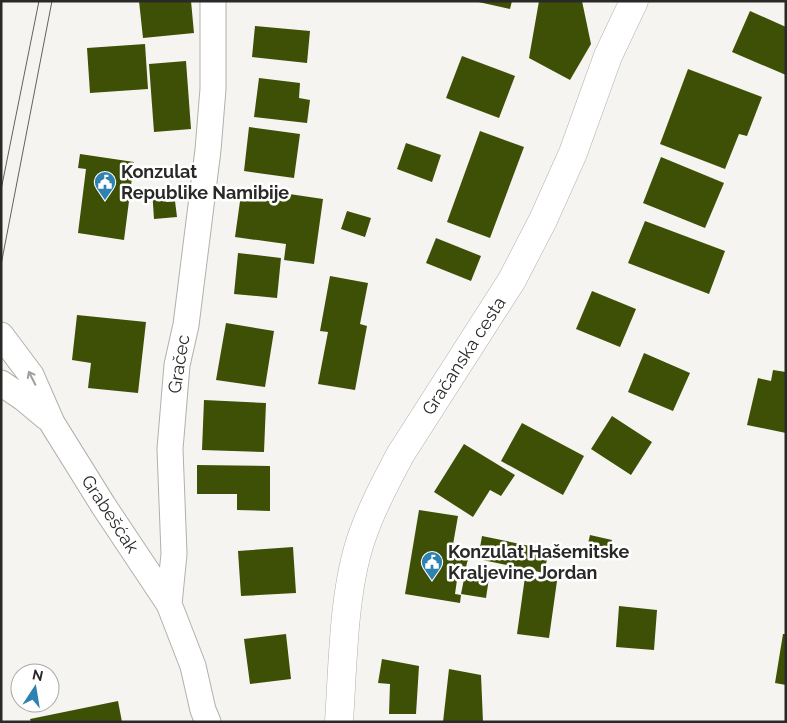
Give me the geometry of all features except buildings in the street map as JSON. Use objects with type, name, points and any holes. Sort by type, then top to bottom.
[{"type":"main road","name":"Gračanska cesta","points":[[339,722],[348,612],[356,556],[363,532],[384,484],[400,455],[512,280],[528,251],[573,153],[608,56],[634,1]]},
{"type":"street","name":"Gračec","points":[[208,722],[203,710],[193,666],[169,604],[174,554],[170,449],[177,366],[186,325],[208,150],[213,89],[213,1]]},
{"type":"street","name":"Grabešćak","points":[[1,334],[31,375],[52,423],[103,505],[169,604]]},
{"type":"street","name":"Grabešćak","points":[[1,383],[24,398],[52,423]]},
{"type":"tram line","points":[[1,190],[39,1]]},
{"type":"tram line","points":[[1,265],[52,1]]},
{"type":"place","name":"Konzulat Republike Namibije","points":[[105,201]]},
{"type":"place","name":"Konzulat Hašemitske Kraljevine Jordan","points":[[432,581]]}]
